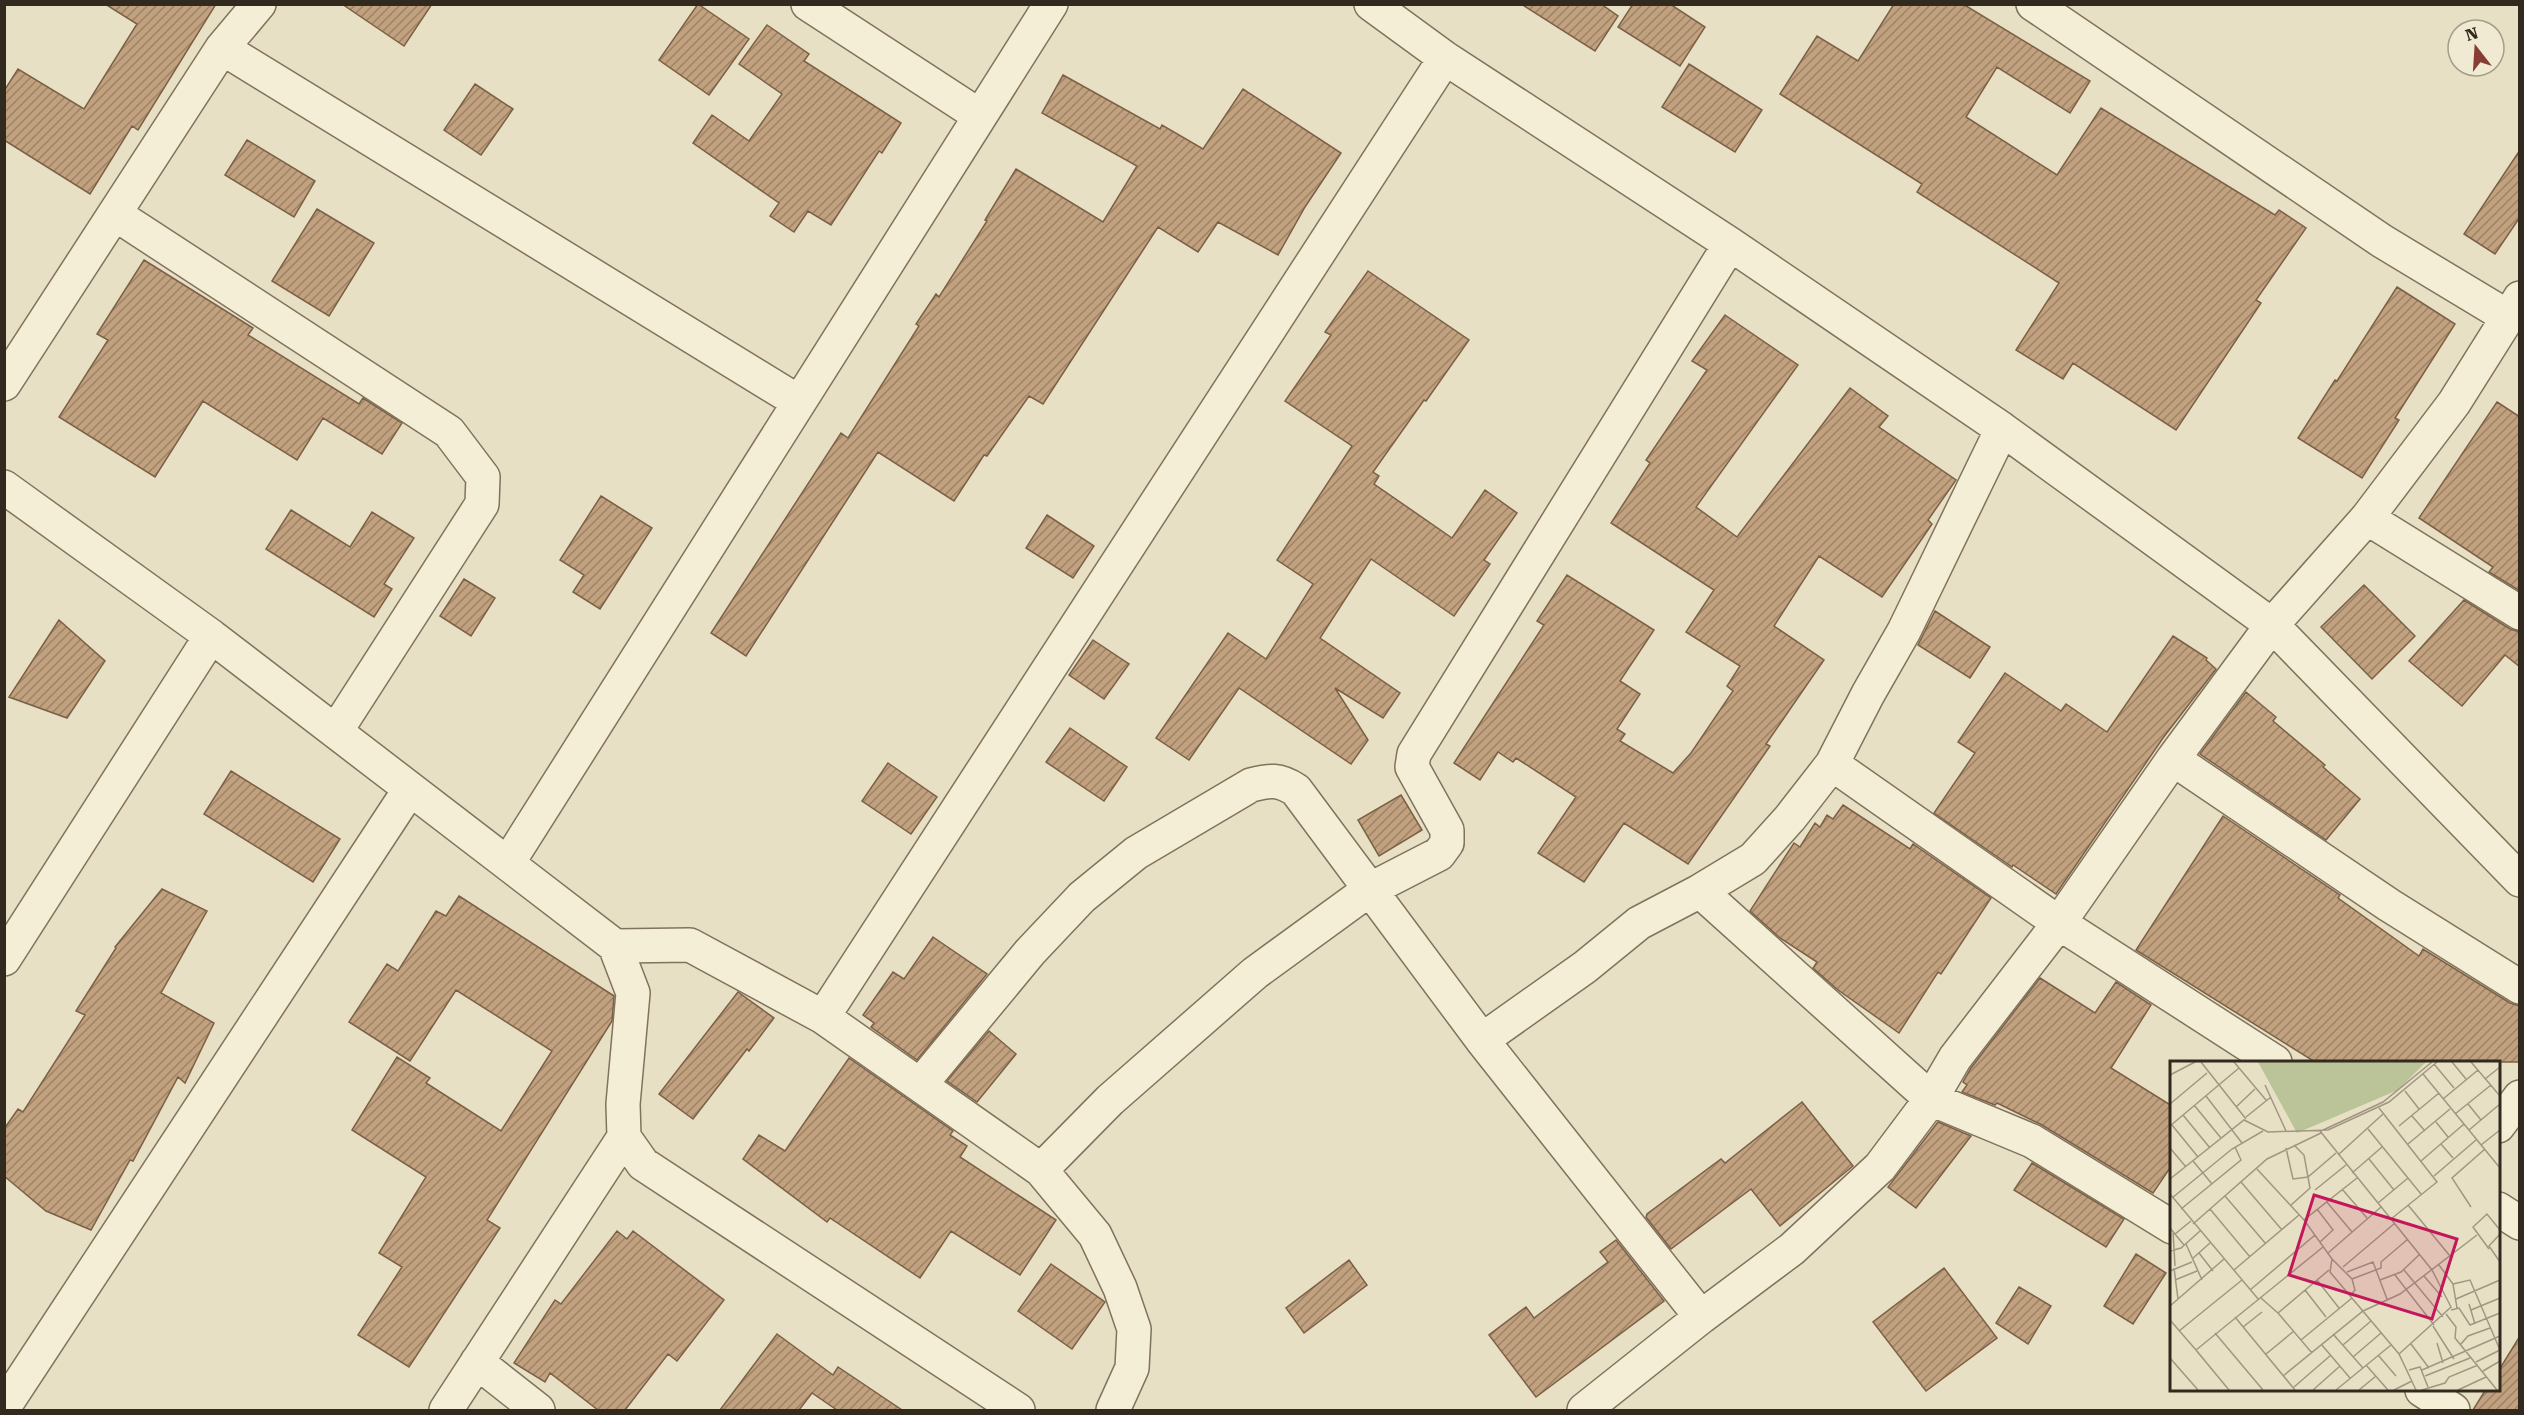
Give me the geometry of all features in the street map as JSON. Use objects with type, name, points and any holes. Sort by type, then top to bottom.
[{"type":"street","points":[[4,384],[222,48],[259,4]]},
{"type":"street","points":[[808,4],[980,116]]},
{"type":"street","points":[[508,863],[1051,4]]},
{"type":"street","points":[[1371,4],[1445,57],[1730,244],[2002,429],[2272,625],[2520,880]]},
{"type":"street","points":[[1584,1410],[1701,1317],[1792,1249],[1880,1167],[1931,1099],[1955,1058],[2059,923],[2173,759],[2272,625],[2367,518],[2454,403],[2514,307],[2382,241],[2033,4]]},
{"type":"street","points":[[222,48],[800,402]]},
{"type":"street","points":[[823,1017],[1445,57]]},
{"type":"street","points":[[115,214],[449,432],[483,477],[482,504],[336,732]]},
{"type":"street","points":[[1041,1170],[1110,1100],[1255,973],[1369,890],[1439,854],[1447,843],[1447,830],[1412,767],[1414,754],[1730,244]]},
{"type":"street","points":[[1482,1040],[1586,967],[1639,923],[1754,859],[1790,818],[1832,764],[1868,694],[1905,631],[2002,429]]},
{"type":"street","points":[[4,487],[211,636],[615,946],[633,993],[623,1104],[624,1137],[643,1164],[1018,1410]]},
{"type":"street","points":[[2367,518],[2520,613]]},
{"type":"street","points":[[4,959],[211,636]]},
{"type":"street","points":[[2173,759],[2389,905],[2520,987]]},
{"type":"street","points":[[1832,764],[2059,923],[2273,1061]]},
{"type":"street","points":[[920,1085],[1030,951],[1082,897],[1136,853],[1251,785],[1271,779],[1284,782],[1296,790],[1482,1040],[1701,1317]]},
{"type":"street","points":[[4,1407],[410,789]]},
{"type":"street","points":[[1700,891],[1931,1099],[2032,1141],[2170,1226]]},
{"type":"street","points":[[615,946],[690,945],[823,1017],[1041,1170],[1095,1235],[1120,1288],[1134,1329],[1132,1368],[1113,1410]]},
{"type":"street","points":[[2500,1125],[2520,1097]]},
{"type":"street","points":[[446,1410],[624,1137]]},
{"type":"street","points":[[2500,1210],[2520,1222]]},
{"type":"street","points":[[477,1362],[538,1410]]},
{"type":"street","points":[[2425,1391],[2453,1410]]},
{"type":"building","points":[[105,4],[216,4],[138,130],[132,126],[90,194],[4,140],[4,91],[18,69],[84,109],[137,24]]},
{"type":"building","points":[[342,4],[432,4],[404,46]]},
{"type":"building","points":[[698,4],[749,39],[709,95],[659,60]]},
{"type":"building","points":[[1521,4],[1601,4],[1618,16],[1595,51]]},
{"type":"building","points":[[1633,4],[1670,4],[1705,27],[1680,66],[1618,27]]},
{"type":"building","points":[[1894,4],[1963,4],[2090,81],[2070,113],[1997,67],[1966,117],[2057,175],[2101,108],[2275,215],[2279,210],[2306,228],[2256,300],[2261,303],[2176,430],[2073,363],[2063,379],[2016,350],[2059,283],[1917,192],[1922,184],[1780,94],[1817,36],[1858,61]]},
{"type":"building","points":[[767,25],[809,54],[804,61],[901,123],[882,153],[879,151],[831,225],[808,211],[794,232],[770,216],[779,203],[693,143],[712,115],[749,141],[782,94],[739,64]]},
{"type":"building","points":[[1689,64],[1762,110],[1735,152],[1662,107]]},
{"type":"building","points":[[1063,75],[1160,129],[1162,125],[1203,149],[1243,89],[1341,153],[1305,207],[1278,255],[1218,222],[1198,252],[1158,227],[1043,404],[1029,396],[987,456],[984,455],[954,501],[878,452],[746,656],[711,633],[841,433],[848,438],[919,326],[916,324],[936,294],[939,297],[987,221],[985,220],[1016,169],[1103,222],[1137,166],[1042,113]]},
{"type":"building","points":[[475,84],[513,109],[481,155],[444,130]]},
{"type":"building","points":[[247,140],[315,181],[294,217],[225,175]]},
{"type":"building","points":[[2520,150],[2520,217],[2495,254],[2464,234]]},
{"type":"building","points":[[317,209],[374,243],[329,316],[272,281]]},
{"type":"building","points":[[144,260],[253,328],[248,335],[359,404],[363,398],[402,423],[382,454],[323,418],[297,460],[203,401],[155,477],[59,417],[108,340],[97,334]]},
{"type":"building","points":[[1368,271],[1469,340],[1373,472],[1379,476],[1374,484],[1452,538],[1485,490],[1517,513],[1484,560],[1490,564],[1454,616],[1371,559],[1320,638],[1400,693],[1383,718],[1335,688],[1368,740],[1351,764],[1239,688],[1189,760],[1156,738],[1228,633],[1266,659],[1313,584],[1277,560],[1352,446],[1285,401],[1331,335],[1325,332]]},
{"type":"building","points":[[2397,287],[2455,324],[2395,418],[2399,420],[2362,478],[2298,438]]},
{"type":"building","points":[[1725,315],[1798,365],[1696,507],[1737,537],[1850,388],[1888,416],[1879,427],[1956,480],[1928,520],[1932,524],[1882,597],[1819,556],[1774,626],[1824,660],[1766,744],[1770,746],[1688,864],[1624,823],[1584,882],[1538,853],[1576,797],[1516,758],[1513,762],[1498,752],[1480,780],[1454,763],[1544,625],[1537,621],[1567,575],[1654,630],[1620,681],[1640,694],[1617,729],[1625,734],[1620,741],[1673,773],[1691,753],[1733,691],[1727,686],[1740,666],[1686,632],[1714,590],[1611,523],[1650,463],[1646,460],[1707,370],[1692,361]]},
{"type":"building","points":[[2497,402],[2520,417],[2520,591],[2489,572],[2493,567],[2419,518]]},
{"type":"building","points":[[601,496],[652,528],[600,609],[573,592],[584,575],[560,560]]},
{"type":"building","points":[[291,510],[350,547],[372,512],[414,538],[384,584],[392,589],[374,617],[266,549]]},
{"type":"building","points":[[1047,515],[1094,546],[1073,578],[1026,548]]},
{"type":"building","points":[[464,579],[495,598],[471,636],[440,616]]},
{"type":"building","points":[[2364,585],[2415,636],[2372,679],[2321,627]]},
{"type":"building","points":[[2464,600],[2510,629],[2520,632],[2520,667],[2505,655],[2462,706],[2409,661]]},
{"type":"building","points":[[1935,611],[1990,647],[1970,678],[1918,645]]},
{"type":"building","points":[[59,620],[105,661],[67,718],[9,697]]},
{"type":"building","points":[[2173,636],[2207,658],[2206,660],[2216,669],[2163,738],[2056,894],[2013,865],[2012,867],[1934,813],[1975,753],[1958,742],[2005,673],[2061,711],[2066,704],[2107,732]]},
{"type":"building","points":[[1093,640],[1129,664],[1104,699],[1069,675]]},
{"type":"building","points":[[2246,692],[2276,717],[2273,721],[2325,765],[2323,767],[2360,799],[2326,840],[2200,754]]},
{"type":"building","points":[[1070,728],[1127,767],[1104,801],[1046,762]]},
{"type":"building","points":[[888,763],[937,797],[911,834],[862,801]]},
{"type":"building","points":[[231,771],[340,839],[313,882],[204,814]]},
{"type":"building","points":[[1401,795],[1422,830],[1379,856],[1358,820]]},
{"type":"building","points":[[1843,805],[1910,849],[1913,844],[1991,898],[1941,974],[1938,972],[1899,1033],[1838,990],[1813,968],[1817,962],[1780,938],[1750,911],[1794,843],[1800,847],[1815,823],[1820,827],[1827,815],[1833,819]]},
{"type":"building","points":[[2223,816],[2340,895],[2338,898],[2419,956],[2423,949],[2510,1003],[2520,1006],[2520,1062],[2313,1061],[2136,950]]},
{"type":"building","points":[[162,889],[207,911],[161,993],[214,1023],[185,1083],[178,1077],[133,1161],[130,1160],[91,1230],[46,1211],[4,1176],[4,1129],[18,1109],[23,1112],[85,1015],[76,1011],[115,947]]},
{"type":"building","points":[[459,896],[614,996],[612,1021],[487,1220],[500,1228],[409,1367],[358,1335],[402,1267],[379,1253],[426,1177],[352,1130],[397,1057],[430,1078],[426,1083],[501,1131],[552,1051],[456,990],[410,1061],[349,1022],[387,964],[398,971],[436,911],[446,916]]},
{"type":"building","points":[[933,937],[987,974],[917,1060],[871,1027],[874,1023],[863,1015],[893,972],[904,979]]},
{"type":"building","points":[[2040,978],[2095,1013],[2116,982],[2151,1005],[2111,1068],[2170,1105],[2170,1168],[2153,1193],[2042,1125],[1997,1103],[1995,1105],[1962,1092],[1967,1085],[1963,1082],[1971,1068]]},
{"type":"building","points":[[738,992],[774,1018],[693,1119],[659,1094]]},
{"type":"building","points":[[989,1031],[1016,1054],[977,1102],[947,1081]]},
{"type":"building","points":[[849,1058],[953,1131],[950,1135],[967,1146],[960,1157],[1056,1220],[1020,1275],[951,1231],[920,1278],[830,1218],[827,1222],[743,1159],[759,1135],[785,1151]]},
{"type":"building","points":[[1802,1102],[1853,1166],[1780,1226],[1751,1189],[1671,1249],[1646,1217],[1647,1214],[1721,1159],[1725,1163]]},
{"type":"building","points":[[1938,1122],[1971,1136],[1916,1208],[1888,1187]]},
{"type":"building","points":[[2032,1163],[2124,1219],[2106,1247],[2014,1190]]},
{"type":"building","points":[[617,1231],[627,1239],[633,1231],[724,1300],[677,1361],[668,1354],[625,1410],[598,1410],[550,1373],[545,1382],[514,1363],[555,1300],[561,1304]]},
{"type":"building","points":[[1616,1240],[1664,1301],[1536,1397],[1489,1335],[1526,1307],[1534,1318],[1608,1262],[1600,1252]]},
{"type":"building","points":[[2136,1254],[2166,1273],[2133,1324],[2104,1306]]},
{"type":"building","points":[[1349,1260],[1367,1285],[1304,1333],[1286,1308]]},
{"type":"building","points":[[1051,1264],[1105,1302],[1072,1349],[1018,1311]]},
{"type":"building","points":[[1944,1268],[1997,1338],[1926,1391],[1873,1322]]},
{"type":"building","points":[[2019,1287],[2051,1306],[2028,1344],[1996,1323]]},
{"type":"building","points":[[777,1334],[833,1375],[838,1367],[902,1410],[837,1410],[812,1393],[799,1410],[720,1410]]},
{"type":"building","points":[[2520,1336],[2520,1410],[2473,1410],[2485,1391],[2500,1391],[2500,1368]]}]
